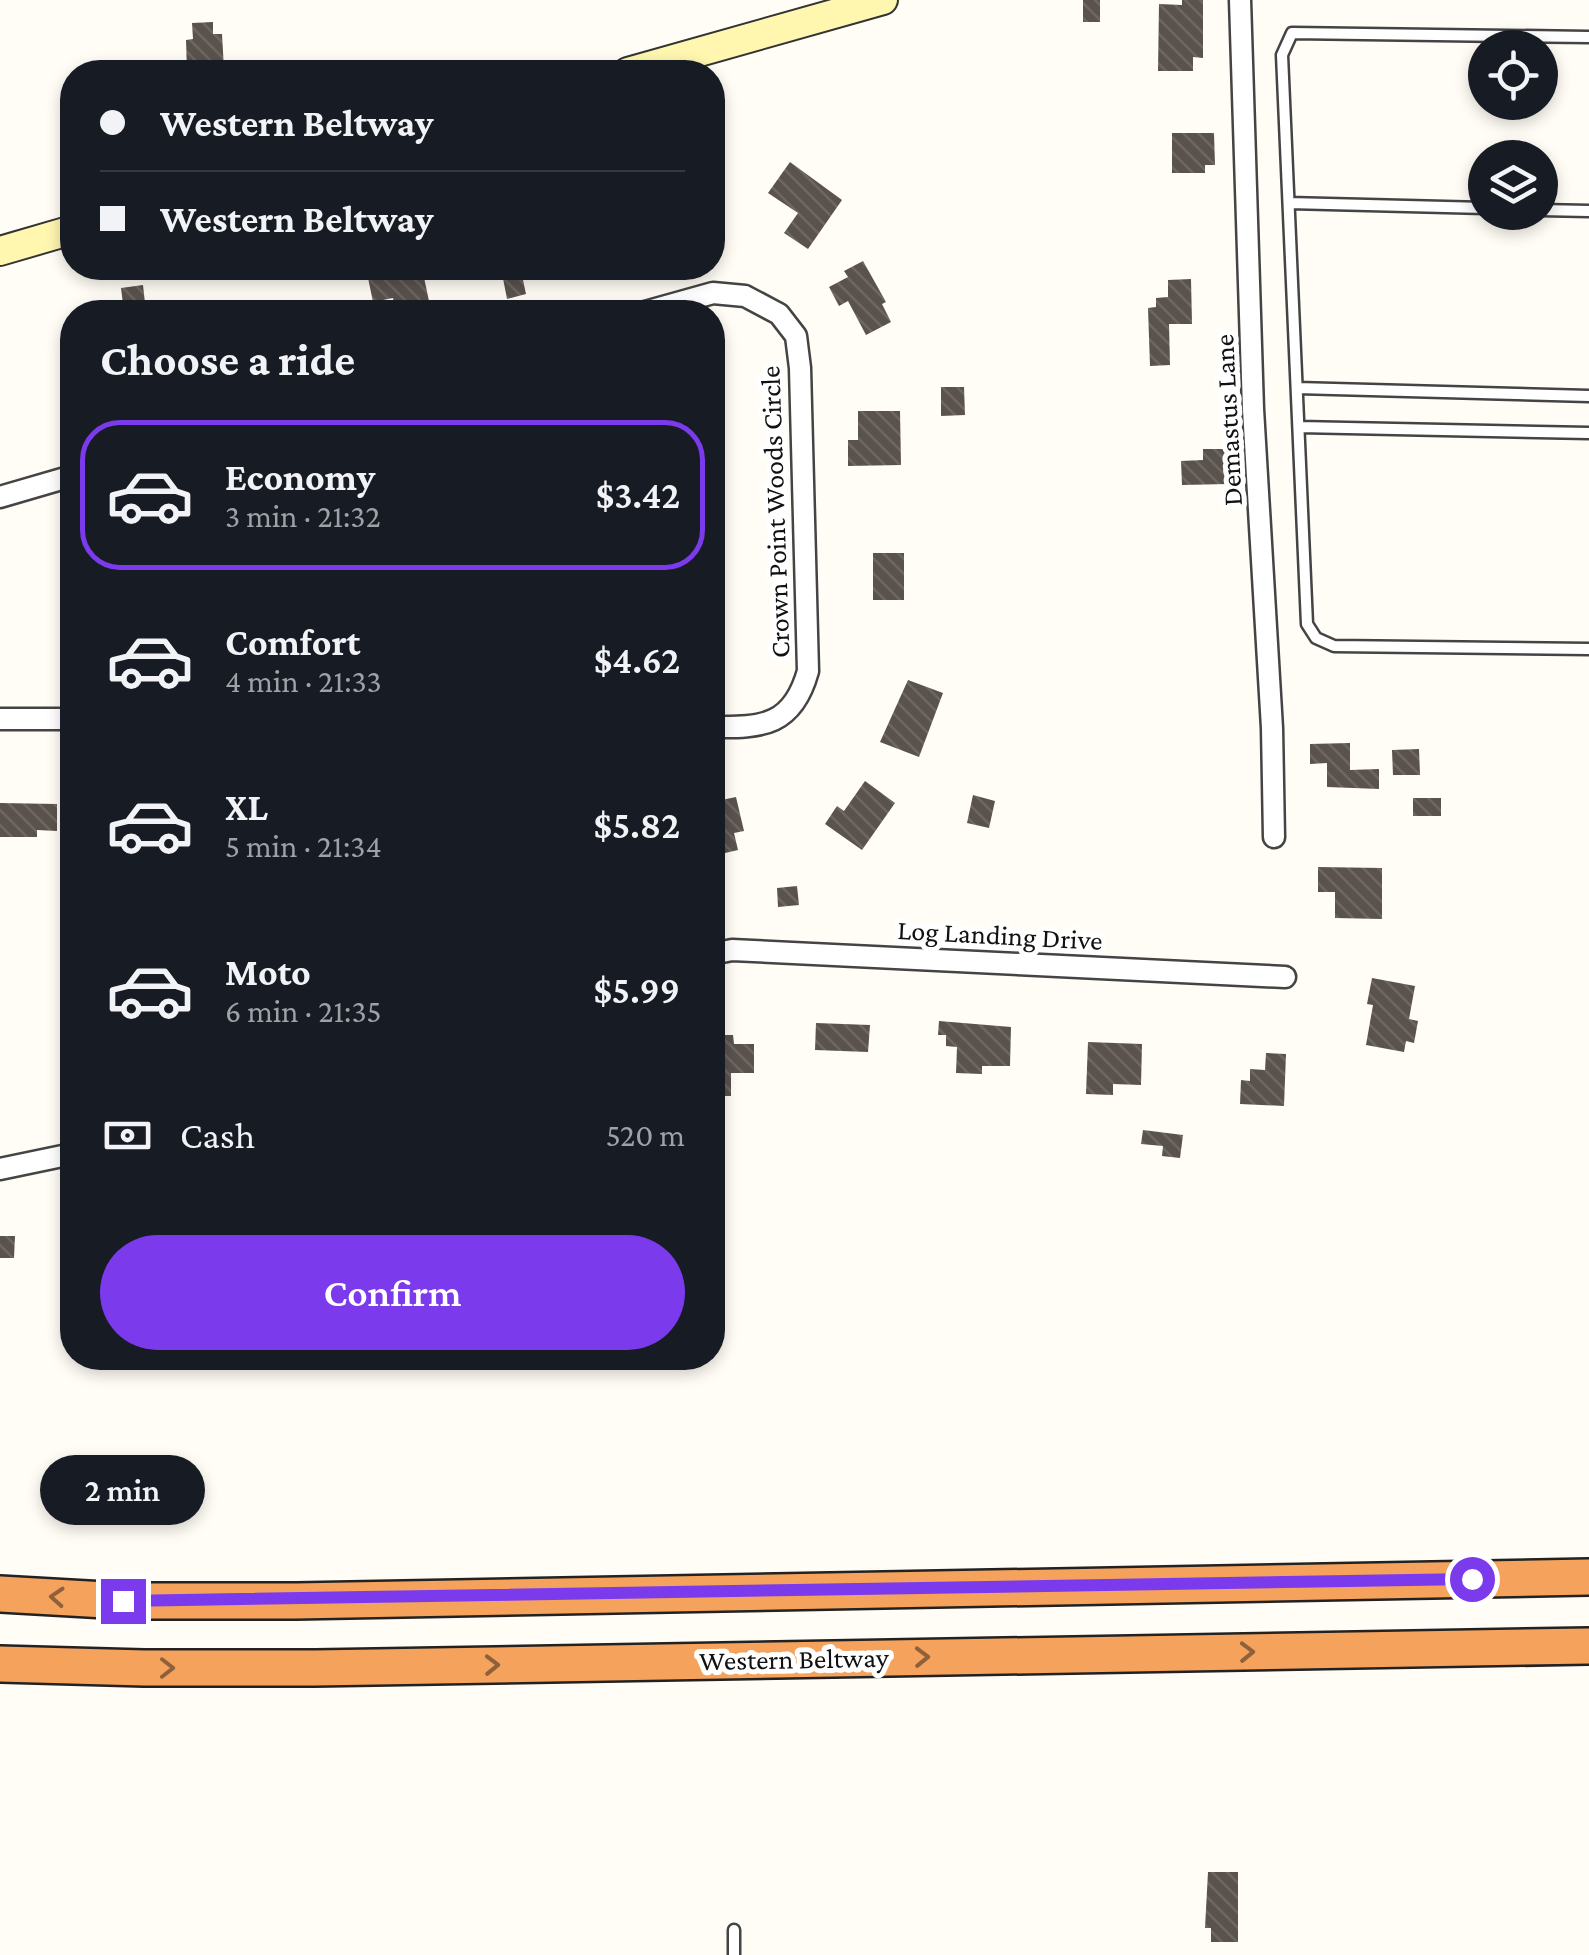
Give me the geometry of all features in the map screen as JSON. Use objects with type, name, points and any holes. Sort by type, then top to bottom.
[{"type":"highway","points":[[0,1594],[123,1601],[296,1601],[1589,1576]]},
{"type":"highway","name":"Western Beltway","points":[[0,1664],[296,1668],[1589,1646]]},
{"type":"main road","points":[[670,60],[883,0]]},
{"type":"main road","points":[[0,250],[60,233]]},
{"type":"street","name":"Demastus Lane","points":[[1240,0],[1253,410],[1272,728],[1274,838]]},
{"type":"street","name":"Crown Point Woods Circle","points":[[688,300],[713,293],[745,296],[779,314],[796,336],[800,368],[808,670],[800,696],[779,720],[748,728],[725,727]]},
{"type":"street","points":[[0,496],[60,479]]},
{"type":"street","points":[[0,718],[60,720]]},
{"type":"street","name":"Log Landing Drive","points":[[725,951],[1285,977]]},
{"type":"street","points":[[0,1169],[60,1156]]},
{"type":"lane","points":[[1589,37],[1292,33],[1282,55],[1307,624],[1316,638],[1334,646],[1589,649]]},
{"type":"lane","points":[[1289,203],[1468,208]]},
{"type":"lane","points":[[1558,210],[1589,211]]},
{"type":"lane","points":[[1297,388],[1589,396]]},
{"type":"lane","points":[[1298,427],[1589,434]]},
{"type":"lane","points":[[734,1930],[734,1955]]},
{"type":"building","points":[[1083,0],[1100,0],[1100,22],[1083,22]]},
{"type":"building","points":[[1182,0],[1203,0],[1203,58],[1193,57],[1193,71],[1158,71],[1159,4],[1182,5]]},
{"type":"building","points":[[213,22],[213,34],[222,34],[223,60],[187,60],[186,40],[193,39],[192,23]]},
{"type":"building","points":[[1172,133],[1214,133],[1215,165],[1205,165],[1205,173],[1172,173]]},
{"type":"building","points":[[790,162],[842,200],[808,249],[784,233],[798,213],[768,193]]},
{"type":"building","points":[[863,261],[886,302],[882,304],[891,322],[866,335],[848,301],[839,306],[829,287],[848,277],[844,271]]},
{"type":"building","points":[[1191,279],[1192,324],[1169,324],[1170,365],[1150,366],[1148,308],[1156,307],[1156,298],[1168,297],[1168,280]]},
{"type":"building","points":[[368,280],[425,280],[429,300],[393,298],[373,300]]},
{"type":"building","points":[[503,280],[523,280],[526,294],[507,299]]},
{"type":"building","points":[[143,285],[145,300],[122,300],[121,288]]},
{"type":"building","points":[[941,387],[964,387],[965,415],[941,416]]},
{"type":"building","points":[[858,411],[900,411],[901,465],[848,466],[848,440],[858,440]]},
{"type":"building","points":[[1203,449],[1227,449],[1228,484],[1182,485],[1181,461],[1203,460]]},
{"type":"building","points":[[873,553],[904,553],[904,600],[873,600]]},
{"type":"building","points":[[908,680],[943,693],[919,757],[880,742]]},
{"type":"building","points":[[1350,743],[1350,770],[1379,769],[1379,789],[1327,787],[1327,763],[1310,764],[1310,744]]},
{"type":"building","points":[[1419,749],[1420,775],[1393,775],[1392,750]]},
{"type":"building","points":[[865,781],[895,803],[862,850],[825,824],[837,806],[844,811]]},
{"type":"building","points":[[973,795],[995,801],[989,828],[967,823]]},
{"type":"building","points":[[736,797],[744,831],[734,833],[738,850],[725,853],[725,799]]},
{"type":"building","points":[[1413,798],[1441,798],[1441,816],[1413,816]]},
{"type":"building","points":[[0,803],[57,804],[57,831],[37,830],[37,837],[0,837]]},
{"type":"building","points":[[1318,867],[1382,868],[1382,919],[1335,918],[1335,892],[1318,892]]},
{"type":"building","points":[[797,886],[799,905],[778,907],[777,888]]},
{"type":"building","points":[[1372,978],[1415,986],[1409,1019],[1418,1021],[1414,1043],[1406,1041],[1404,1052],[1366,1045],[1373,1005],[1367,1004]]},
{"type":"building","points":[[939,1021],[1011,1027],[1010,1066],[982,1066],[982,1074],[956,1073],[957,1047],[946,1046],[946,1035],[938,1035]]},
{"type":"building","points":[[816,1023],[870,1025],[868,1052],[815,1050]]},
{"type":"building","points":[[725,1035],[733,1035],[734,1044],[754,1044],[754,1073],[731,1073],[731,1096],[725,1096]]},
{"type":"building","points":[[1088,1042],[1142,1044],[1141,1085],[1113,1084],[1113,1095],[1086,1094]]},
{"type":"building","points":[[1266,1053],[1286,1054],[1284,1106],[1240,1104],[1241,1080],[1250,1081],[1250,1069],[1265,1070]]},
{"type":"building","points":[[1143,1130],[1183,1135],[1180,1158],[1162,1156],[1163,1146],[1141,1144]]},
{"type":"building","points":[[0,1236],[15,1236],[14,1258],[0,1258]]},
{"type":"building","points":[[1208,1872],[1238,1872],[1238,1942],[1211,1942],[1211,1928],[1205,1928]]},
{"type":"route","points":[[123,1601],[1472,1579]]}]
